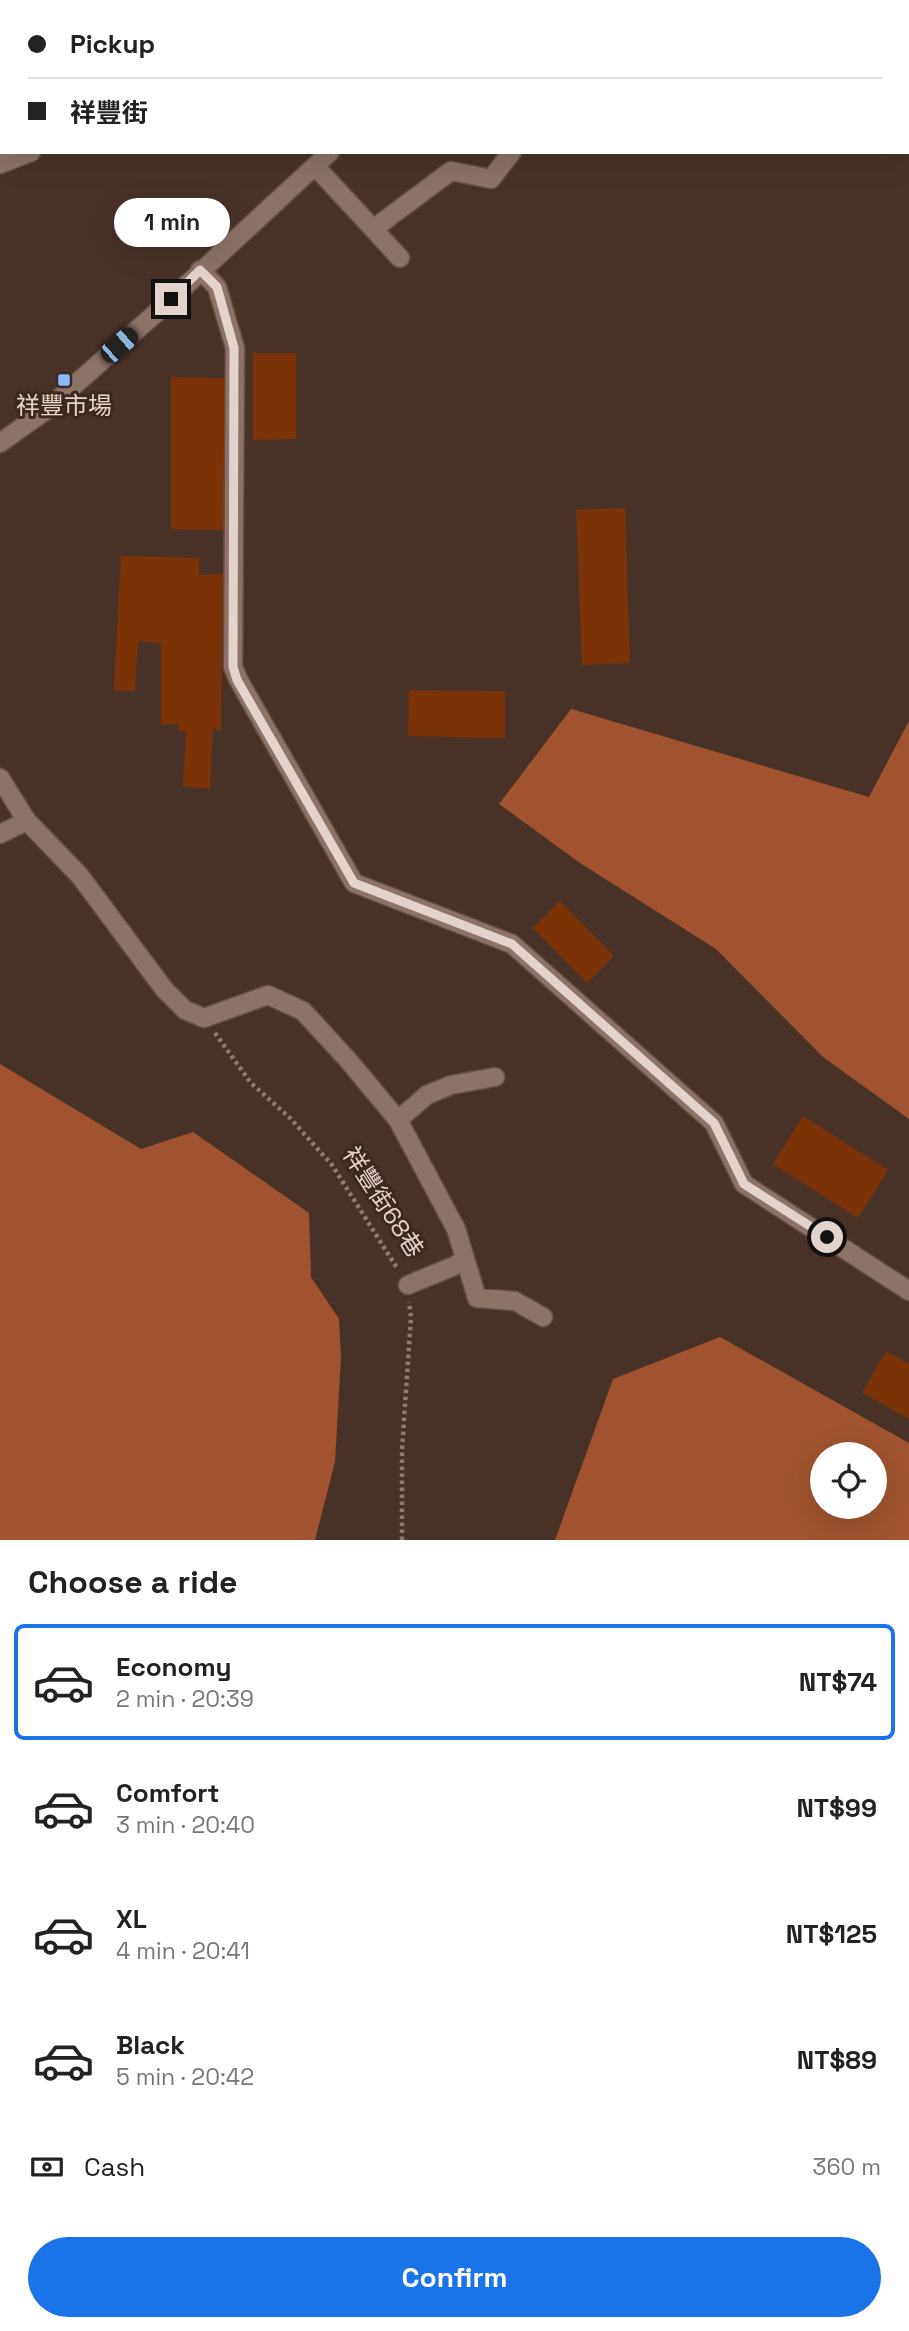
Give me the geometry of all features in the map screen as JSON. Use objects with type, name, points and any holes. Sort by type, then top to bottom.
[{"type":"street","points":[[0,164],[26,154]]},
{"type":"street","points":[[0,443],[45,411],[156,313],[328,154]]},
{"type":"street","points":[[373,229],[451,171],[491,179],[510,154]]},
{"type":"street","points":[[315,166],[400,258]]},
{"type":"street","points":[[200,270],[217,287],[234,348],[233,667],[237,680],[354,883],[512,944],[714,1123],[744,1184],[909,1291]]},
{"type":"street","points":[[0,779],[27,821],[80,876],[164,989],[185,1010],[204,1018]]},
{"type":"street","points":[[0,834],[27,821]]},
{"type":"street","name":"祥豐街68巷","points":[[204,1018],[268,995],[303,1011],[398,1120],[456,1229],[477,1298],[515,1301],[543,1317]]},
{"type":"street","points":[[398,1120],[427,1095],[451,1085],[495,1077]]},
{"type":"street","points":[[408,1285],[465,1259]]},
{"type":"path","name":"祥豐街68巷","points":[[204,1018],[251,1083],[290,1118],[332,1165],[408,1285],[411,1317],[402,1450],[402,1540]]},
{"type":"shaded area","points":[[571,709],[869,797],[909,721],[909,1119],[823,1057],[716,949],[580,863],[499,804]]},
{"type":"shaded area","points":[[0,1064],[141,1149],[193,1132],[309,1213],[311,1277],[339,1319],[341,1357],[335,1462],[315,1540],[0,1540]]},
{"type":"shaded area","points":[[720,1337],[909,1443],[909,1540],[555,1540],[613,1379]]},
{"type":"building","points":[[253,353],[296,353],[296,439],[253,440]]},
{"type":"building","points":[[171,377],[225,378],[224,530],[171,529]]},
{"type":"building","points":[[625,508],[630,663],[582,665],[576,510]]},
{"type":"building","points":[[121,556],[199,558],[199,575],[223,574],[221,730],[213,729],[210,789],[183,786],[186,731],[178,731],[179,724],[161,725],[161,643],[138,641],[135,691],[114,690]]},
{"type":"building","points":[[409,690],[505,691],[505,738],[408,736]]},
{"type":"building","points":[[560,901],[614,956],[587,983],[533,928]]},
{"type":"building","points":[[803,1116],[888,1170],[858,1218],[773,1164]]},
{"type":"building","points":[[886,1351],[909,1364],[909,1419],[862,1393]]},
{"type":"place","name":"祥豐市場","points":[[64,380]]},
{"type":"route","points":[[171,299],[200,270],[217,287],[234,348],[232,655],[237,680],[354,883],[512,944],[714,1123],[744,1184],[827,1237]]}]
